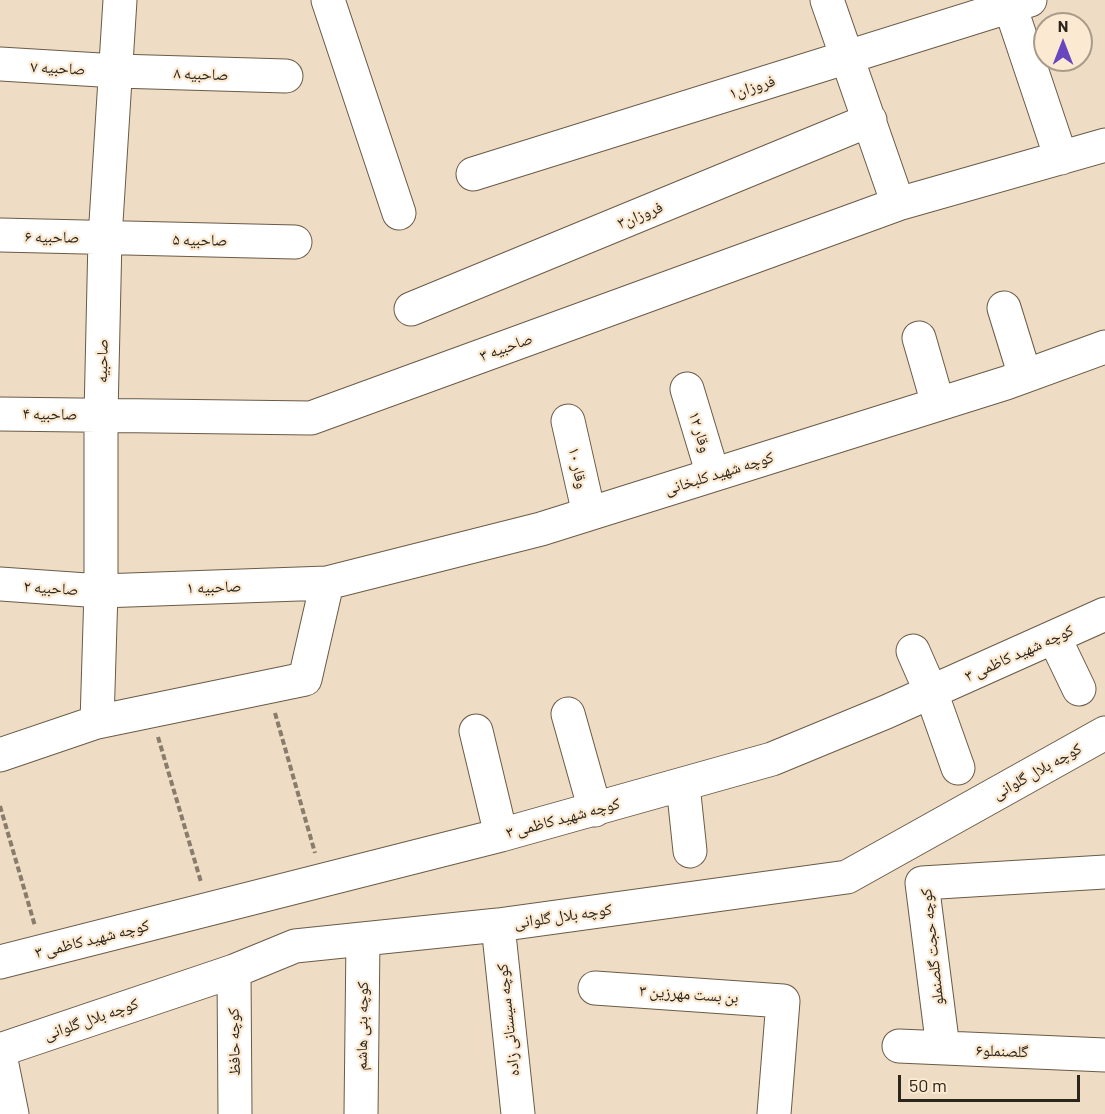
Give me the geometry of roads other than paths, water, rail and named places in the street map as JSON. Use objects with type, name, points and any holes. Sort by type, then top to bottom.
[{"type":"street","name":"صاحبیه","points":[[97,722],[101,591],[101,415],[105,238],[120,0]]},
{"type":"street","points":[[328,0],[399,213]]},
{"type":"street","points":[[827,0],[898,204]]},
{"type":"street","points":[[1020,3],[1061,158]]},
{"type":"street","name":"فروزان۱","points":[[473,174],[1020,3]]},
{"type":"street","name":"صاحبیه ۷","points":[[0,64],[117,71]]},
{"type":"street","name":"صاحبیه ۸","points":[[117,71],[286,76]]},
{"type":"street","name":"فروزان۳","points":[[411,309],[870,120]]},
{"type":"street","name":"صاحبیه ۳","points":[[101,415],[311,418],[898,204],[1105,145]]},
{"type":"street","name":"صاحبیه ۶","points":[[0,235],[105,238]]},
{"type":"street","name":"صاحبیه ۵","points":[[105,238],[295,242]]},
{"type":"street","points":[[1004,308],[1025,376]]},
{"type":"street","points":[[919,338],[938,404]]},
{"type":"street","name":"کوچه شهید کلبخانی","points":[[327,583],[541,529],[1025,376],[1105,347]]},
{"type":"street","name":"وقار ۱۲","points":[[687,389],[713,475]]},
{"type":"street","name":"صاحبیه ۴","points":[[0,414],[101,415]]},
{"type":"street","name":"وقار ۱۰","points":[[568,421],[589,514]]},
{"type":"street","points":[[0,755],[97,722],[305,680],[327,583]]},
{"type":"street","name":"صاحبیه ۱","points":[[101,591],[327,583]]},
{"type":"street","name":"صاحبیه ۲","points":[[0,584],[101,591]]},
{"type":"street","name":"کوچه شهید کاظمی ۳","points":[[0,962],[501,835],[771,759],[931,692],[1105,614]]},
{"type":"street","points":[[1054,637],[1079,689]]},
{"type":"street","points":[[913,651],[931,692],[958,768]]},
{"type":"street","points":[[568,714],[595,810]]},
{"type":"street","points":[[476,731],[501,835]]},
{"type":"street","name":"کوچه بلال گلوانی","points":[[0,1050],[234,971],[295,946],[498,925],[847,877],[1105,732]]},
{"type":"street","points":[[683,785],[690,851]]},
{"type":"street","name":"کوچه حجت گلصنملو","points":[[943,1048],[922,883],[1105,872]]},
{"type":"street","name":"کوچه سیستانی زاده","points":[[498,925],[518,1114]]},
{"type":"street","name":"کوچه بنی هاشم","points":[[361,1114],[363,939]]},
{"type":"street","name":"کوچه حافظ","points":[[234,971],[235,1114]]},
{"type":"street","name":"بن بست مهرزین ۳","points":[[595,988],[783,1001],[774,1114]]},
{"type":"street","name":"گلصنملو۶","points":[[899,1046],[1105,1055]]},
{"type":"street","points":[[0,1055],[12,1114]]}]
